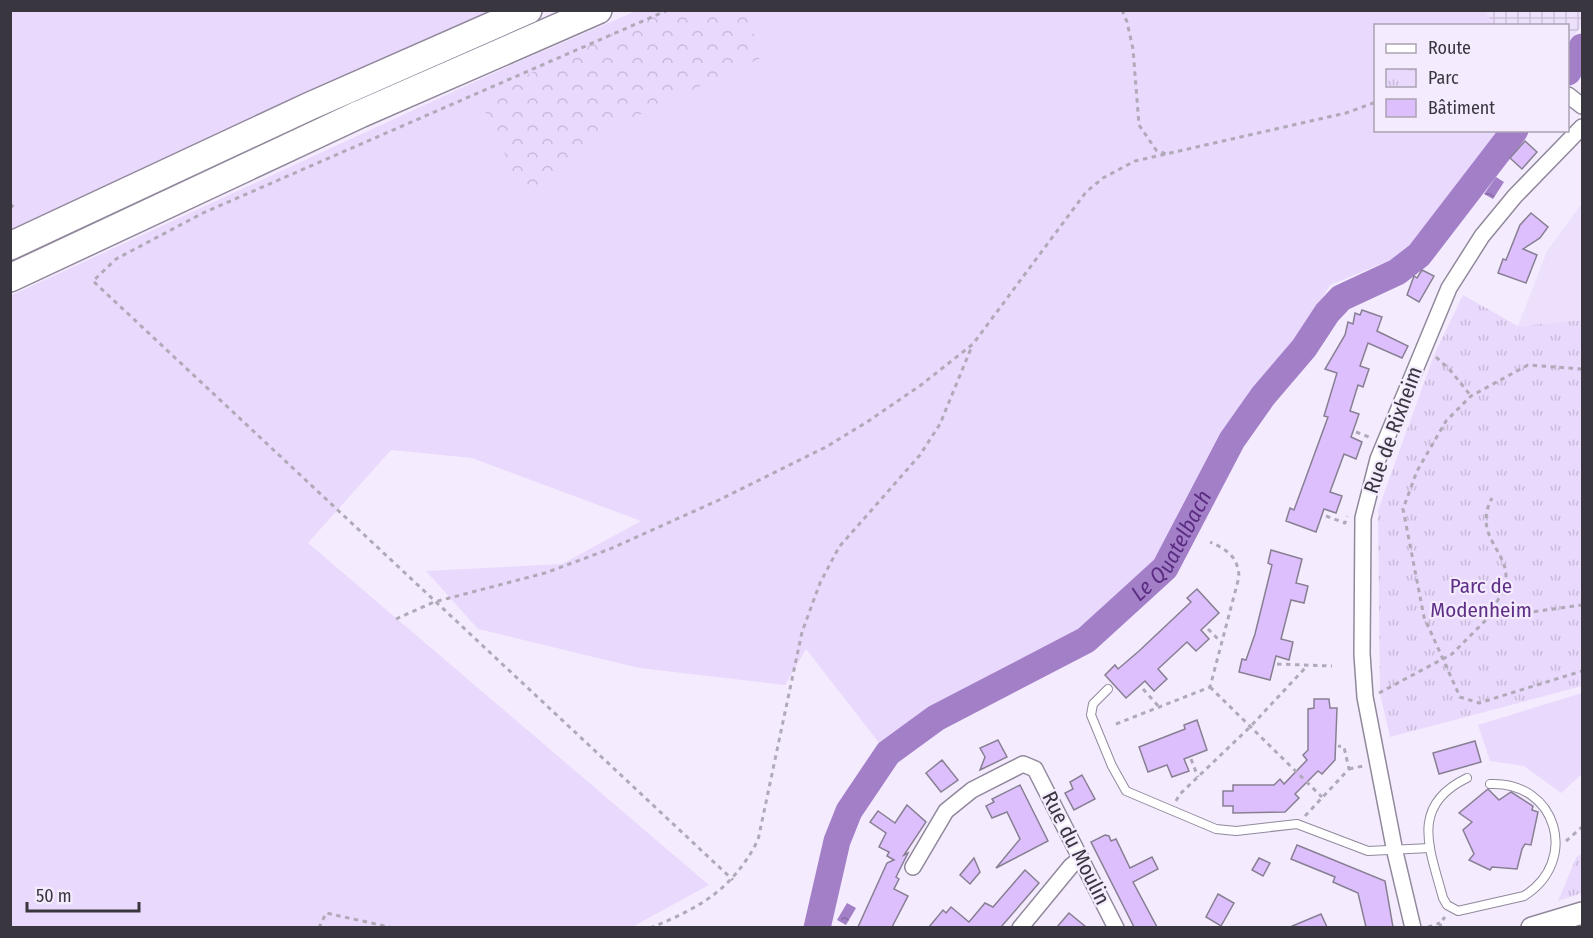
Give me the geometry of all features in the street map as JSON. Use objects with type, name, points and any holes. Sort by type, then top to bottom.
[{"type":"highway","points":[[10,246],[280,119],[528,10]]},
{"type":"highway","points":[[10,278],[360,114],[598,10]]},
{"type":"main road","points":[[1532,927],[1582,913]]},
{"type":"street","points":[[1569,95],[1582,106]]},
{"type":"street","name":"Rue de Rixheim","points":[[1413,927],[1395,852],[1365,697],[1362,654],[1363,518],[1378,459],[1449,288],[1482,236],[1515,196],[1582,127]]},
{"type":"street","name":"Rue du Moulin","points":[[913,867],[946,811],[972,790],[1023,764],[1035,769],[1116,927]]},
{"type":"street","points":[[1020,927],[1071,866],[1081,858]]},
{"type":"lane","points":[[1108,688],[1093,704],[1091,715],[1112,766],[1126,791],[1216,830],[1236,831],[1297,824],[1368,851],[1395,852],[1430,848]]},
{"type":"lane","points":[[1467,778],[1440,794],[1429,813],[1430,848],[1443,898],[1452,909],[1465,912],[1524,896],[1532,891],[1547,872],[1556,850],[1553,823],[1536,799],[1521,789],[1503,784],[1490,784]]},
{"type":"path","points":[[668,10],[203,213],[116,259],[93,281],[733,880]]},
{"type":"path","points":[[1122,10],[1127,21],[1133,50],[1139,125],[1156,150],[1167,154]]},
{"type":"path","points":[[650,927],[712,897],[733,880],[746,865],[758,840],[802,632],[820,583],[839,546],[920,455],[940,424],[973,344],[1086,192],[1102,178],[1135,160],[1346,113],[1374,103]]},
{"type":"path","points":[[10,204],[15,208]]},
{"type":"path","points":[[396,619],[434,602],[555,569],[610,549],[719,500],[826,447],[851,432],[921,385],[973,344]]},
{"type":"path","points":[[1423,348],[1450,370],[1471,396]]},
{"type":"path","points":[[1582,369],[1528,365],[1471,396],[1446,421],[1417,471],[1403,509],[1424,617],[1460,697],[1479,703],[1582,671]]},
{"type":"path","points":[[1356,432],[1369,437],[1366,448]]},
{"type":"path","points":[[1365,697],[1380,693],[1452,654],[1488,618],[1505,584],[1504,567],[1486,529],[1484,512],[1492,498]]},
{"type":"path","points":[[1326,516],[1345,523],[1348,512]]},
{"type":"path","points":[[1210,542],[1231,553],[1238,567],[1239,578],[1210,687]]},
{"type":"path","points":[[1488,618],[1582,605]]},
{"type":"path","points":[[1208,629],[1221,642]]},
{"type":"path","points":[[1277,664],[1332,666]]},
{"type":"path","points":[[1171,810],[1180,794],[1250,727],[1307,666]]},
{"type":"path","points":[[1116,724],[1210,687]]},
{"type":"path","points":[[1210,687],[1322,797]]},
{"type":"path","points":[[1143,689],[1160,708]]},
{"type":"path","points":[[1338,746],[1344,747],[1349,769]]},
{"type":"path","points":[[1191,759],[1198,777]]},
{"type":"path","points":[[1297,824],[1349,769],[1363,766]]},
{"type":"path","points":[[1556,850],[1582,827]]},
{"type":"path","points":[[320,927],[326,913],[394,927]]},
{"type":"path","points":[[1428,927],[1440,923]]},
{"type":"shaded area","points":[[1484,11],[1582,11],[1582,25],[1569,43],[1569,24],[1493,24]]},
{"type":"shaded area","points":[[1582,203],[1582,320],[1518,326],[1547,251]]},
{"type":"green space","points":[[661,10],[744,11],[763,57],[598,134],[524,196],[479,98]]},
{"type":"green space","points":[[1484,10],[1493,24],[1374,24],[1374,132],[1499,132],[1412,251],[1330,285],[1282,365],[1262,386],[1223,441],[1160,564],[1080,635],[936,709],[883,748],[806,649],[785,685],[639,668],[478,629],[426,571],[562,564],[641,521],[472,458],[391,450],[308,543],[709,885],[632,927],[11,927],[10,296],[509,66],[636,11]]},
{"type":"green space","points":[[11,11],[499,11],[11,234]]},
{"type":"green space","name":"Parc de Modenheim","points":[[1463,295],[1518,326],[1582,320],[1582,686],[1390,737],[1380,693],[1378,510],[1434,355]]},
{"type":"green space","points":[[1582,693],[1582,774],[1561,793],[1524,766],[1490,761],[1478,725]]},
{"type":"green space","points":[[1582,853],[1582,893],[1558,901],[1576,858]]},
{"type":"water","points":[[1496,177],[1504,182],[1493,199],[1484,194]]},
{"type":"water","points":[[847,903],[856,908],[846,925],[837,920]]},
{"type":"building","points":[[1525,141],[1537,152],[1522,169],[1510,158]]},
{"type":"building","points":[[1531,213],[1548,227],[1540,238],[1523,249],[1537,255],[1526,283],[1498,273],[1503,259],[1506,260],[1520,225]]},
{"type":"building","points":[[1422,270],[1434,276],[1419,302],[1407,295],[1414,276],[1417,278]]},
{"type":"building","points":[[1362,310],[1382,317],[1377,331],[1408,346],[1402,358],[1368,343],[1360,366],[1369,369],[1363,387],[1358,385],[1350,411],[1359,414],[1351,437],[1362,442],[1356,459],[1344,454],[1330,492],[1342,496],[1336,513],[1324,509],[1316,532],[1286,521],[1290,508],[1294,510],[1328,417],[1324,416],[1337,373],[1325,369],[1345,335],[1348,322],[1353,324],[1355,313],[1360,315]]},
{"type":"building","points":[[1271,550],[1302,559],[1296,583],[1308,586],[1304,603],[1291,600],[1281,639],[1293,642],[1289,660],[1276,656],[1270,680],[1239,672],[1242,659],[1246,660],[1255,634],[1272,565],[1268,563]]},
{"type":"building","points":[[1197,589],[1219,613],[1201,630],[1209,639],[1196,651],[1187,642],[1158,669],[1167,679],[1154,691],[1145,681],[1126,698],[1105,675],[1115,665],[1118,669],[1139,651],[1191,602],[1187,598]]},
{"type":"building","points":[[1314,699],[1329,699],[1330,708],[1337,708],[1335,760],[1322,774],[1318,771],[1295,794],[1299,798],[1285,812],[1233,813],[1233,806],[1223,806],[1223,791],[1233,791],[1233,785],[1274,785],[1280,779],[1284,784],[1307,760],[1303,755],[1308,750],[1308,709],[1314,708]]},
{"type":"building","points":[[1197,720],[1207,750],[1184,759],[1189,771],[1172,777],[1167,765],[1148,772],[1139,747],[1185,729],[1184,725]]},
{"type":"building","points":[[998,740],[1007,757],[980,770],[985,757],[980,748]]},
{"type":"building","points":[[1475,741],[1481,762],[1439,774],[1433,753]]},
{"type":"building","points":[[942,760],[958,780],[941,792],[926,773]]},
{"type":"building","points":[[1082,775],[1095,799],[1074,810],[1065,793],[1073,789],[1070,782]]},
{"type":"building","points":[[1020,785],[1048,841],[996,868],[1020,839],[1007,812],[992,818],[986,806],[994,802],[992,799]]},
{"type":"building","points":[[1488,789],[1499,800],[1511,792],[1533,806],[1532,810],[1538,812],[1531,845],[1525,844],[1522,849],[1517,869],[1492,867],[1490,870],[1469,860],[1474,854],[1463,830],[1472,822],[1459,813]]},
{"type":"building","points":[[907,805],[926,822],[904,855],[908,853],[896,877],[899,879],[894,889],[908,896],[892,927],[858,927],[887,863],[894,860],[887,856],[889,852],[879,847],[886,833],[870,822],[878,811],[895,823]]},
{"type":"building","points":[[1105,835],[1109,836],[1111,841],[1116,839],[1130,868],[1152,857],[1158,869],[1133,882],[1157,927],[1134,927],[1091,842]]},
{"type":"building","points":[[1297,845],[1385,881],[1393,927],[1366,927],[1358,893],[1333,882],[1335,877],[1291,859]]},
{"type":"building","points":[[974,858],[980,872],[970,884],[960,875]]},
{"type":"building","points":[[1259,858],[1270,863],[1263,876],[1252,870]]},
{"type":"building","points":[[1025,870],[1039,883],[1001,927],[929,927],[943,910],[946,913],[951,907],[969,922],[985,903],[993,907]]},
{"type":"building","points":[[1218,894],[1234,903],[1221,926],[1206,917]]},
{"type":"building","points":[[1069,913],[1086,927],[1057,927]]},
{"type":"building","points":[[1321,914],[1327,927],[1290,927]]},
{"type":"waterway","name":"Le Quatelbach","points":[[1569,70],[1582,47]]},
{"type":"waterway","name":"Le Quatelbach","points":[[817,928],[837,841],[849,811],[888,753],[936,718],[1086,640],[1165,568],[1232,440],[1263,396],[1304,348],[1327,313],[1341,298],[1397,272],[1419,255],[1513,132]]}]
